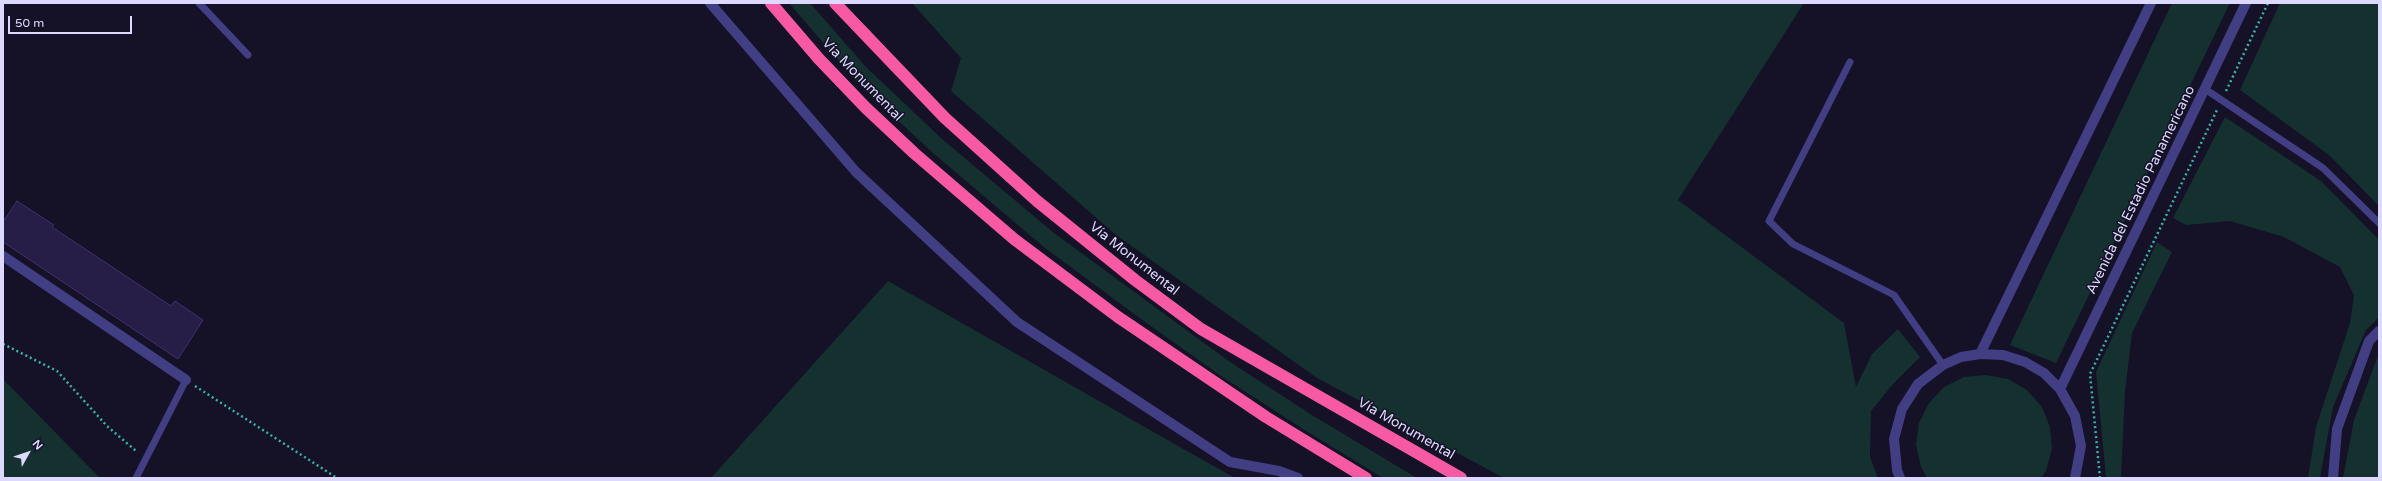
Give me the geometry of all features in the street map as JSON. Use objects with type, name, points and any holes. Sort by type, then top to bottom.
[{"type":"highway","name":"Vía Monumental","points":[[771,3],[819,59],[866,108],[914,153],[1014,239],[1125,322],[1266,417],[1366,478]]},
{"type":"highway","name":"Vía Monumental","points":[[835,3],[945,118],[1037,201],[1135,280],[1201,329],[1461,478]]},
{"type":"street","points":[[710,3],[856,172],[1017,322],[1230,462],[1279,471],[1298,478]]},
{"type":"street","points":[[1980,354],[2151,3]]},
{"type":"street","name":"Avenida del Estadio Panamericano","points":[[2060,389],[2246,3]]},
{"type":"street","points":[[3,256],[186,380]]},
{"type":"street","points":[[2333,478],[2337,429],[2369,341],[2379,331]]},
{"type":"street","points":[[1900,478],[1897,470],[1894,439],[1902,409],[1918,384],[1943,365],[1961,358],[1980,354],[2003,355],[2025,362],[2044,373],[2060,389],[2075,416],[2081,446],[2075,478]]},
{"type":"lane","points":[[199,3],[248,55]]},
{"type":"lane","points":[[1850,62],[1770,221],[1793,244],[1894,295],[1943,365]]},
{"type":"lane","points":[[2204,89],[2322,168],[2379,223]]},
{"type":"lane","points":[[136,478],[186,380]]},
{"type":"path","points":[[2100,478],[2090,374],[2268,3]]},
{"type":"path","points":[[3,344],[57,371],[107,426],[146,459]]},
{"type":"path","points":[[186,380],[337,478]]},
{"type":"green space","points":[[789,3],[810,3],[866,67],[942,139],[1054,233],[1230,362],[1312,415],[1417,478],[1383,478],[1303,429],[1221,376],[1045,248],[933,153],[857,82]]},
{"type":"green space","points":[[912,3],[1804,3],[1678,200],[1844,323],[1856,387],[1872,354],[1898,329],[1920,357],[1893,384],[1871,411],[1870,457],[1878,478],[1504,478],[1317,378],[1116,235],[951,91],[961,58]]},
{"type":"green space","points":[[2172,3],[2230,3],[2056,363],[2010,345]]},
{"type":"green space","points":[[2280,3],[2379,3],[2379,206],[2329,155],[2240,90]]},
{"type":"green space","points":[[2225,117],[2321,181],[2379,240],[2379,317],[2366,330],[2333,407],[2320,478],[2308,478],[2316,427],[2350,323],[2354,295],[2340,267],[2284,237],[2230,221],[2186,225],[2173,218]]},
{"type":"green space","points":[[2157,242],[2172,252],[2132,333],[2125,392],[2121,478],[2106,478],[2096,372]]},
{"type":"green space","points":[[888,281],[1180,447],[1235,478],[711,478]]},
{"type":"green space","points":[[2379,353],[2379,478],[2343,478],[2354,420]]},
{"type":"green space","points":[[1986,375],[2008,379],[2027,390],[2042,407],[2050,427],[2052,449],[2046,471],[2041,478],[1927,478],[1921,467],[1916,445],[1919,423],[1929,403],[1944,387],[1964,377]]},
{"type":"green space","points":[[3,379],[100,478],[3,478]]},
{"type":"building","points":[[17,201],[54,225],[52,227],[171,306],[175,301],[203,320],[178,359],[3,242],[3,222]]}]
